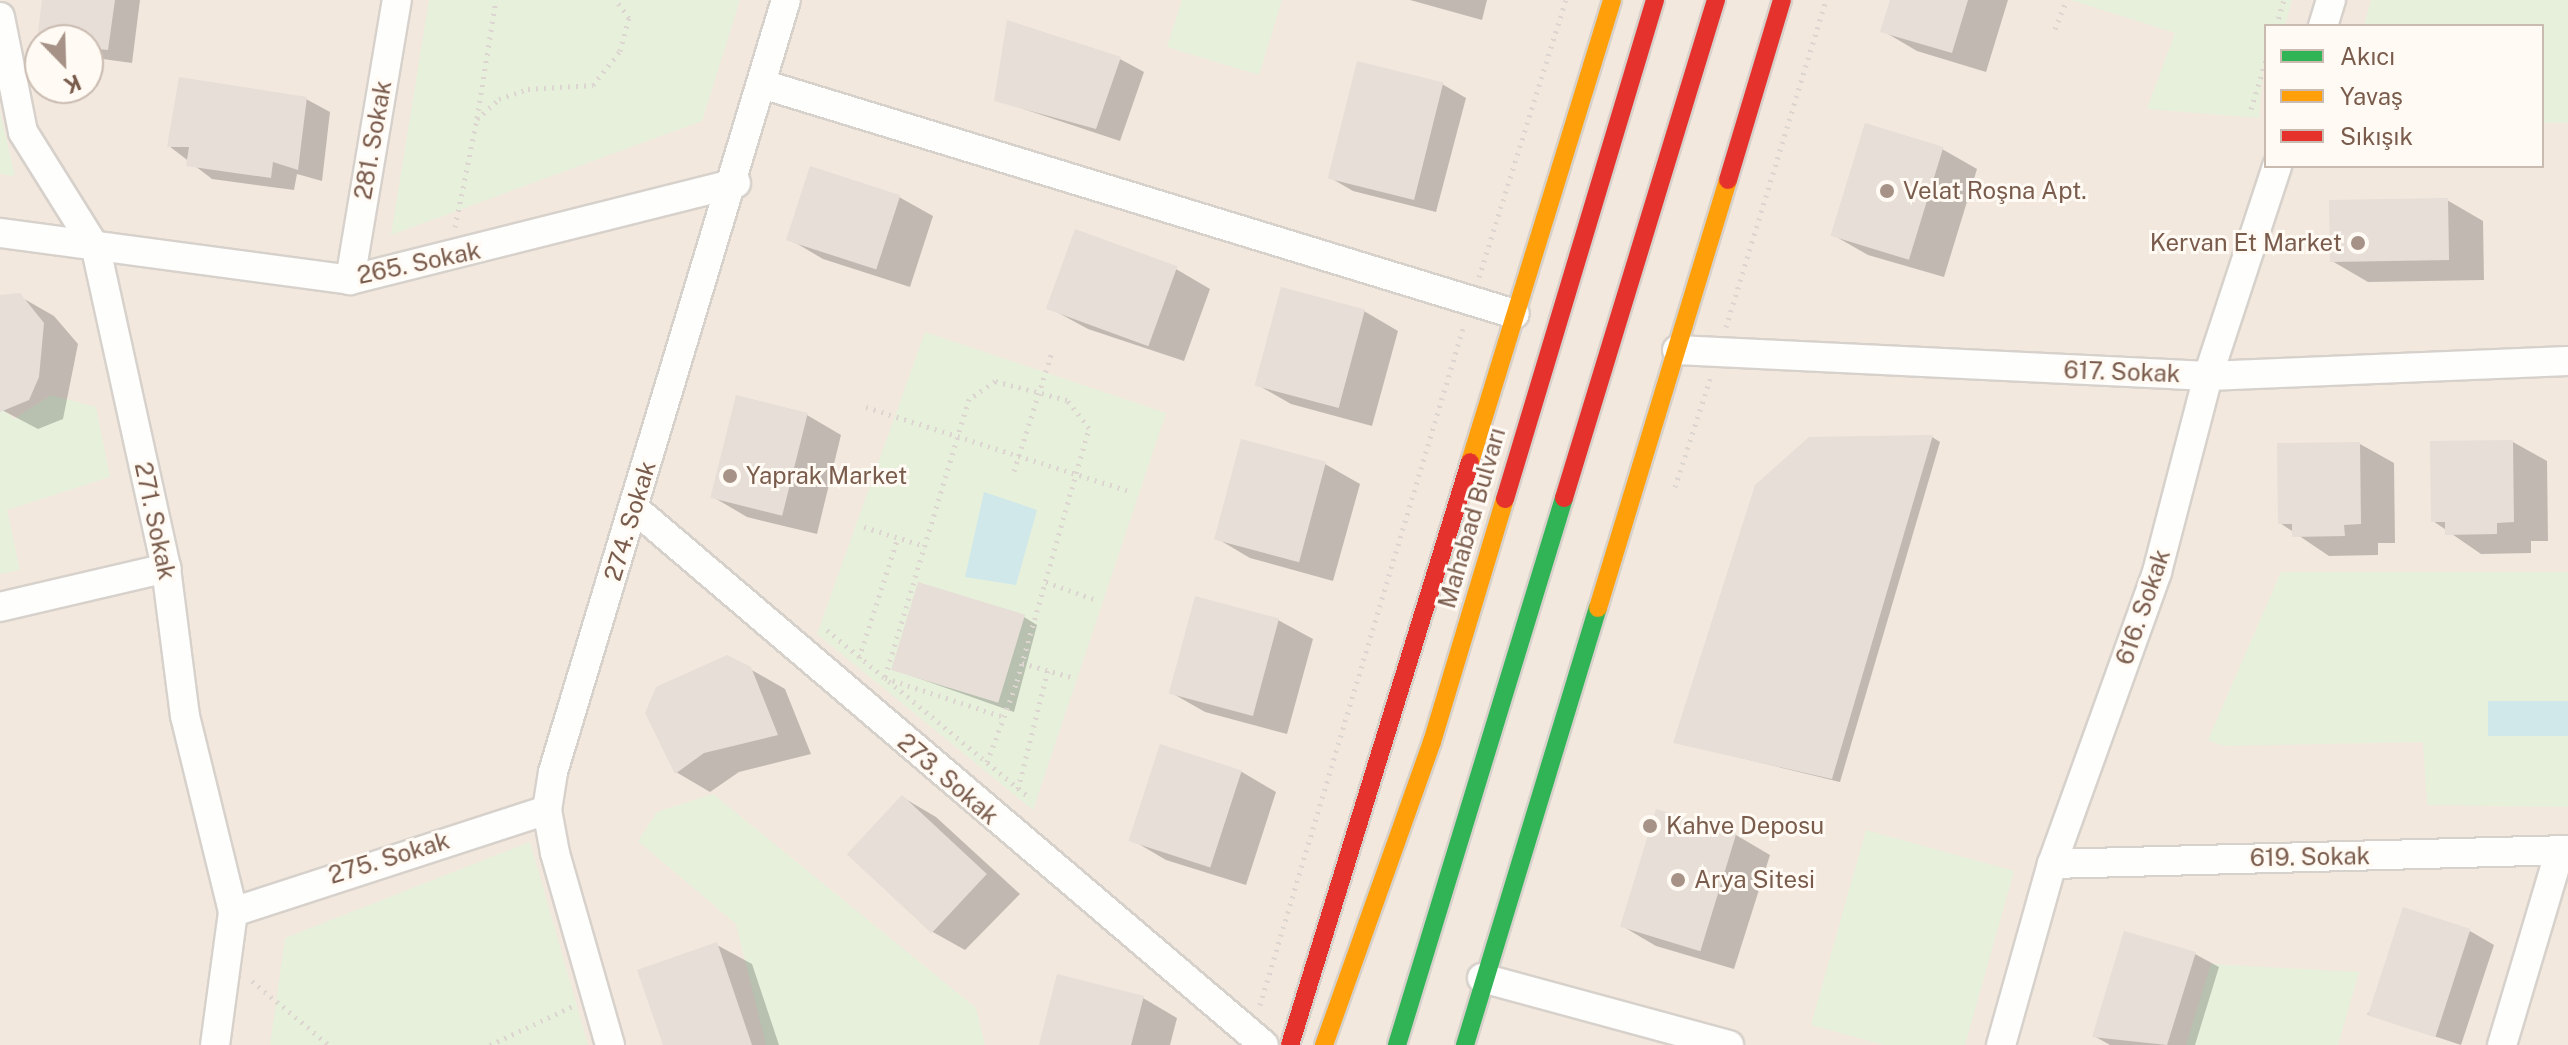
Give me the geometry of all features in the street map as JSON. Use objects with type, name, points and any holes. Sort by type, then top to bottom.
[{"type":"main road","points":[[1290,1045],[1612,0]]},
{"type":"main road","name":"Mahabad Bulvarı","points":[[1324,1045],[1432,742],[1655,0]]},
{"type":"main road","points":[[1397,1045],[1716,0]]},
{"type":"main road","points":[[1465,1045],[1482,978],[1782,0]]},
{"type":"street","name":"281. Sokak","points":[[350,280],[397,0]]},
{"type":"street","name":"274. Sokak","points":[[610,1045],[547,810],[558,746],[635,509],[686,323],[736,183],[786,0]]},
{"type":"street","points":[[2324,24],[2331,0]]},
{"type":"street","name":"271. Sokak","points":[[0,17],[23,132],[96,249],[166,568],[185,716],[233,912],[215,1045]]},
{"type":"street","points":[[762,84],[1515,314]]},
{"type":"street","name":"616. Sokak","points":[[2001,1045],[2052,864],[2157,572],[2208,376],[2276,168]]},
{"type":"street","name":"265. Sokak","points":[[0,233],[96,249],[143,248],[350,280],[449,259],[572,218],[736,183]]},
{"type":"street","name":"617. Sokak","points":[[1677,350],[2208,376],[2568,361]]},
{"type":"street","name":"273. Sokak","points":[[635,509],[1257,1042]]},
{"type":"street","points":[[0,607],[166,568]]},
{"type":"street","name":"275. Sokak","points":[[233,912],[547,810]]},
{"type":"street","points":[[2502,1045],[2564,850]]},
{"type":"street","name":"619. Sokak","points":[[2052,864],[2564,850]]},
{"type":"street","points":[[1482,978],[1729,1045]]},
{"type":"path","points":[[449,259],[477,119],[496,0]]},
{"type":"path","points":[[477,119],[499,99],[528,89],[593,85],[620,51],[629,18],[616,0]]},
{"type":"path","points":[[1257,1042],[1470,302],[1566,0]]},
{"type":"path","points":[[2055,29],[2067,0]]},
{"type":"path","points":[[2277,24],[2284,0]]},
{"type":"path","points":[[2251,109],[2264,67]]},
{"type":"path","points":[[1014,471],[1052,352]]},
{"type":"path","points":[[885,678],[969,399],[983,385],[1008,382],[1036,397],[1067,400],[1086,417],[1076,477],[1022,663],[987,762]]},
{"type":"path","points":[[866,407],[1076,477],[1132,492]]},
{"type":"path","points":[[864,527],[925,546]]},
{"type":"path","points":[[859,658],[898,537]]},
{"type":"path","points":[[1046,582],[1096,600]]},
{"type":"path","points":[[827,630],[1030,798]]},
{"type":"path","points":[[1022,663],[1071,677]]},
{"type":"path","points":[[1018,789],[1048,670]]},
{"type":"path","points":[[885,678],[1004,717]]},
{"type":"path","points":[[227,960],[329,1045]]},
{"type":"path","points":[[490,1045],[597,996]]},
{"type":"shaded area","points":[[0,0],[2568,0],[2568,1045],[0,1045]]},
{"type":"green space","points":[[429,0],[740,0],[702,121],[391,235]]},
{"type":"green space","points":[[1182,0],[1282,0],[1259,75],[1167,47]]},
{"type":"green space","points":[[2071,0],[2292,0],[2286,24],[2264,24],[2259,118],[2147,109],[2175,33]]},
{"type":"green space","points":[[2371,0],[2568,0],[2568,123],[2544,123],[2544,24],[2365,24]]},
{"type":"green space","points":[[0,112],[15,176],[0,174]]},
{"type":"green space","points":[[925,332],[1166,413],[1033,810],[817,634]]},
{"type":"green space","points":[[51,395],[96,407],[110,477],[7,510],[20,570],[0,574],[0,407],[14,419]]},
{"type":"green space","points":[[2281,572],[2568,572],[2568,807],[2427,805],[2423,742],[2223,746],[2208,740]]},
{"type":"green space","points":[[713,794],[976,1008],[985,1045],[766,1045],[736,924],[638,841],[657,812]]},
{"type":"green space","points":[[1866,830],[2014,871],[1965,1045],[1884,1045],[1811,1025]]},
{"type":"green space","points":[[530,842],[588,1045],[270,1045],[285,938]]},
{"type":"green space","points":[[2211,964],[2359,972],[2338,1045],[2186,1045]]},
{"type":"water","points":[[984,492],[1037,510],[1016,585],[965,577]]},
{"type":"water","points":[[2488,701],[2568,701],[2568,736],[2488,736]]},
{"type":"building","points":[[42,0],[115,0],[108,50],[104,50],[104,24],[39,24]]},
{"type":"building","points":[[1890,0],[1968,0],[1952,53],[1880,32]]},
{"type":"building","points":[[1007,20],[1121,57],[1096,129],[994,101]]},
{"type":"building","points":[[1357,61],[1443,83],[1414,200],[1328,178]]},
{"type":"building","points":[[179,77],[307,97],[298,170],[273,162],[271,178],[186,166],[189,147],[167,147]]},
{"type":"building","name":"Velat Roşna Apt.","points":[[1865,123],[1943,147],[1909,260],[1831,236]]},
{"type":"building","points":[[810,166],[900,195],[876,270],[786,240]]},
{"type":"building","points":[[2448,198],[2449,260],[2330,262],[2329,200]]},
{"type":"building","points":[[1075,229],[1177,266],[1148,346],[1046,309]]},
{"type":"building","points":[[1281,287],[1365,310],[1339,408],[1255,386]]},
{"type":"building","points":[[20,293],[44,323],[39,377],[29,400],[0,412],[0,295]]},
{"type":"building","points":[[736,395],[808,413],[782,516],[710,498]]},
{"type":"building","points":[[1933,435],[1832,779],[1673,743],[1755,485],[1809,437]]},
{"type":"building","points":[[1241,439],[1326,462],[1299,562],[1214,539]]},
{"type":"building","points":[[2513,440],[2514,522],[2497,523],[2497,534],[2445,535],[2445,522],[2431,522],[2430,441]]},
{"type":"building","points":[[2360,442],[2361,524],[2344,525],[2345,536],[2292,537],[2292,524],[2278,524],[2277,443]]},
{"type":"building","points":[[918,582],[1025,615],[998,703],[891,670]]},
{"type":"building","points":[[1195,596],[1279,619],[1253,716],[1169,694]]},
{"type":"building","points":[[727,655],[751,667],[778,735],[704,753],[675,774],[645,713],[656,687]]},
{"type":"building","points":[[1160,744],[1242,771],[1210,868],[1128,841]]},
{"type":"building","points":[[902,795],[987,874],[932,933],[847,854]]},
{"type":"building","name":"Arya Sitesi","points":[[1656,809],[1736,834],[1700,951],[1620,927]]},
{"type":"building","points":[[2403,907],[2471,929],[2435,1037],[2368,1015]]},
{"type":"building","points":[[2124,931],[2196,952],[2167,1045],[2092,1037]]},
{"type":"building","points":[[717,942],[752,1045],[663,1045],[637,970]]},
{"type":"building","points":[[1057,974],[1144,996],[1131,1045],[1039,1045]]},
{"type":"traffic: fast","points":[[1397,1045],[1564,498]]},
{"type":"traffic: fast","points":[[1465,1045],[1598,608]]},
{"type":"traffic: slow","points":[[1470,462],[1612,0]]},
{"type":"traffic: slow","points":[[1598,608],[1728,180]]},
{"type":"traffic: slow","points":[[1324,1045],[1432,742],[1505,499]]},
{"type":"traffic: jam","points":[[1505,499],[1655,0]]},
{"type":"traffic: jam","points":[[1564,498],[1716,0]]},
{"type":"traffic: jam","points":[[1728,180],[1782,0]]},
{"type":"traffic: jam","points":[[1290,1045],[1470,462]]},
{"type":"place","name":"Velat Roşna Apt.","points":[[1887,191]]},
{"type":"place","name":"Kervan Et Market","points":[[2358,243]]},
{"type":"place","name":"Yaprak Market","points":[[730,476]]},
{"type":"place","name":"Kahve Deposu","points":[[1650,826]]},
{"type":"place","name":"Arya Sitesi","points":[[1678,880]]}]
